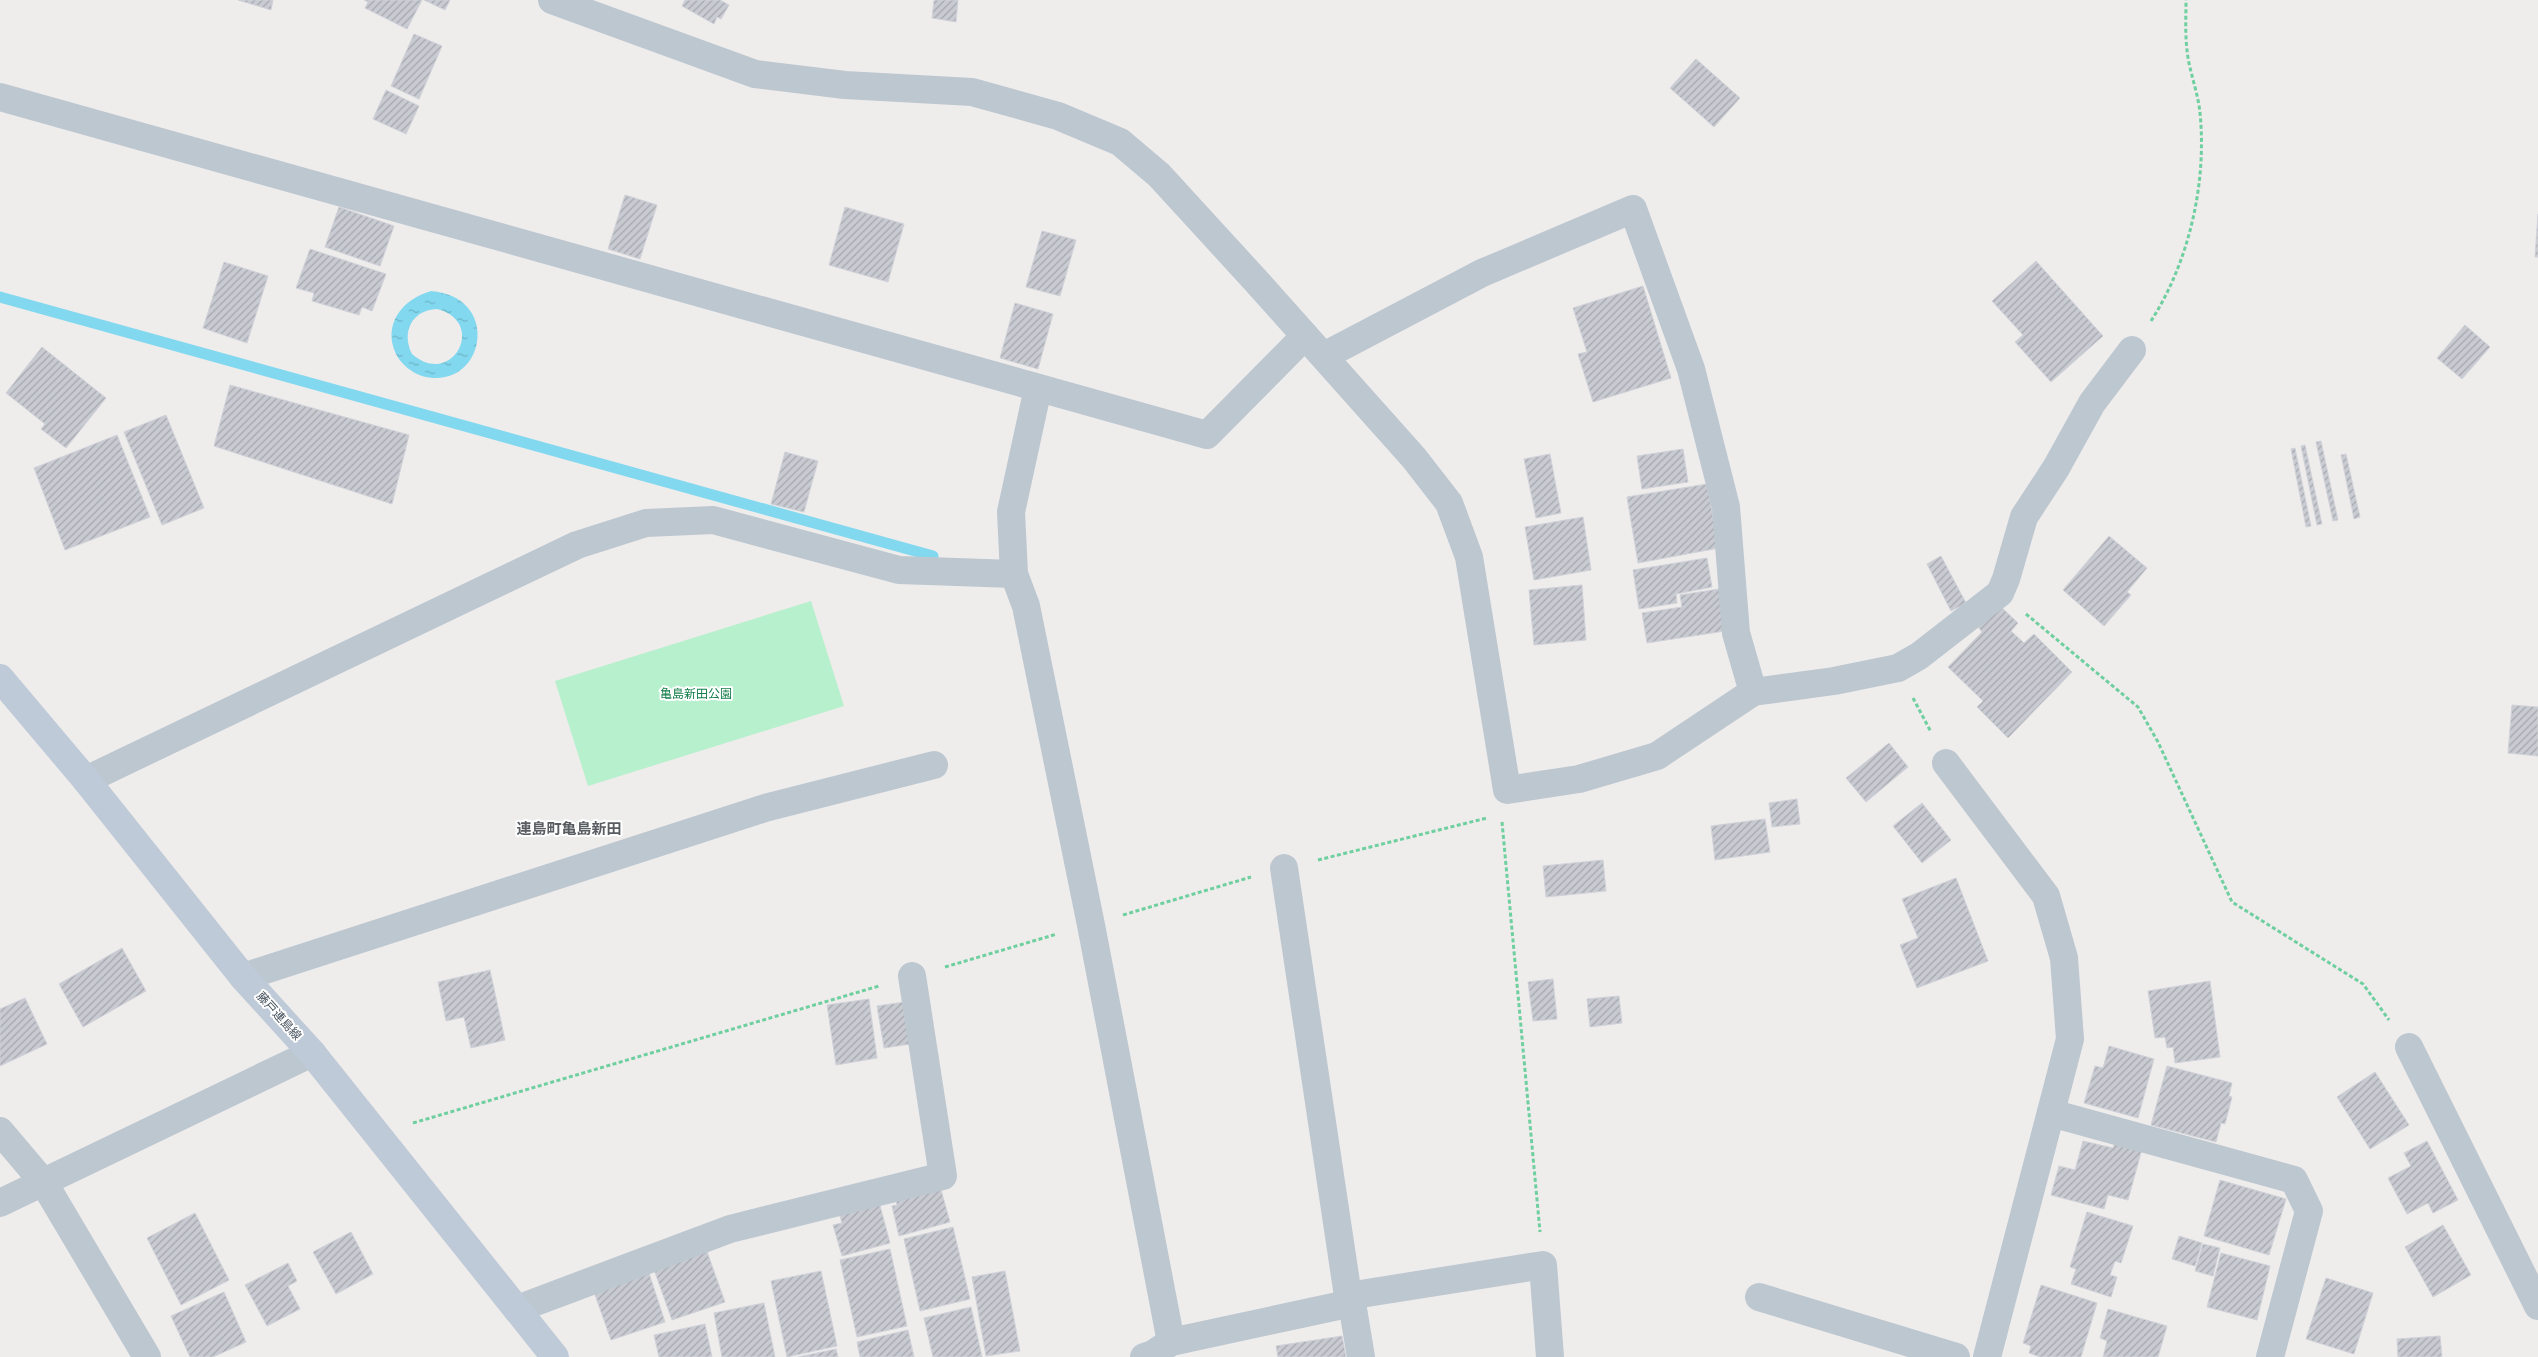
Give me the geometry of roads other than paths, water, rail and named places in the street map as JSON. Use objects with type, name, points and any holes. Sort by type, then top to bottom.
[{"type":"main road","name":"藤戸連島線","points":[[0,678],[86,780],[243,977],[312,1053],[555,1357]]},
{"type":"street","points":[[552,0],[755,74],[845,85],[972,92],[1058,116],[1120,142],[1159,175],[1324,356],[1414,458],[1449,503],[1470,557],[1507,790],[1579,779],[1657,756],[1753,692],[1834,681],[1898,668],[1919,656],[2000,593],[2006,579],[2024,517],[2056,468],[2092,403],[2132,350]]},
{"type":"street","points":[[0,97],[1207,435],[1305,336]]},
{"type":"street","points":[[1324,356],[1482,273],[1633,209],[1691,369],[1726,507],[1736,633],[1753,692]]},
{"type":"street","points":[[1038,388],[1011,512],[1014,574],[1026,606],[1091,924],[1155,1353],[1350,1300],[1543,1265],[1550,1357]]},
{"type":"street","points":[[86,780],[577,545],[646,522],[713,520],[900,570],[1014,574]]},
{"type":"street","points":[[1946,763],[2046,896],[2064,958],[2070,1039],[1987,1357]]},
{"type":"street","points":[[243,977],[765,808],[934,765]]},
{"type":"street","points":[[1284,868],[1350,1300],[1361,1357]]},
{"type":"street","points":[[517,1309],[730,1229],[943,1176],[912,976]]},
{"type":"street","points":[[2409,1047],[2538,1306]]},
{"type":"street","points":[[0,1204],[312,1053]]},
{"type":"street","points":[[2051,1112],[2294,1180],[2309,1211],[2270,1357]]},
{"type":"street","points":[[0,1131],[44,1183],[147,1357]]},
{"type":"street","points":[[1759,1297],[1956,1357]]},
{"type":"water","points":[[431,291],[454,297],[469,309],[477,325],[477,342],[471,358],[460,371],[443,377],[422,376],[404,365],[398,358],[392,343],[394,323],[404,307],[421,295]],"holes":[[[437,309],[452,316],[460,326],[462,338],[459,349],[451,359],[440,364],[427,363],[412,354],[409,346],[408,330],[415,318],[428,310]]]},
{"type":"waterway","points":[[0,297],[933,556]]},
{"type":"district","name":"連島町亀島新田","points":[[569,829]]},
{"type":"park label","name":"亀島新田公園","points":[[696,694]]}]
